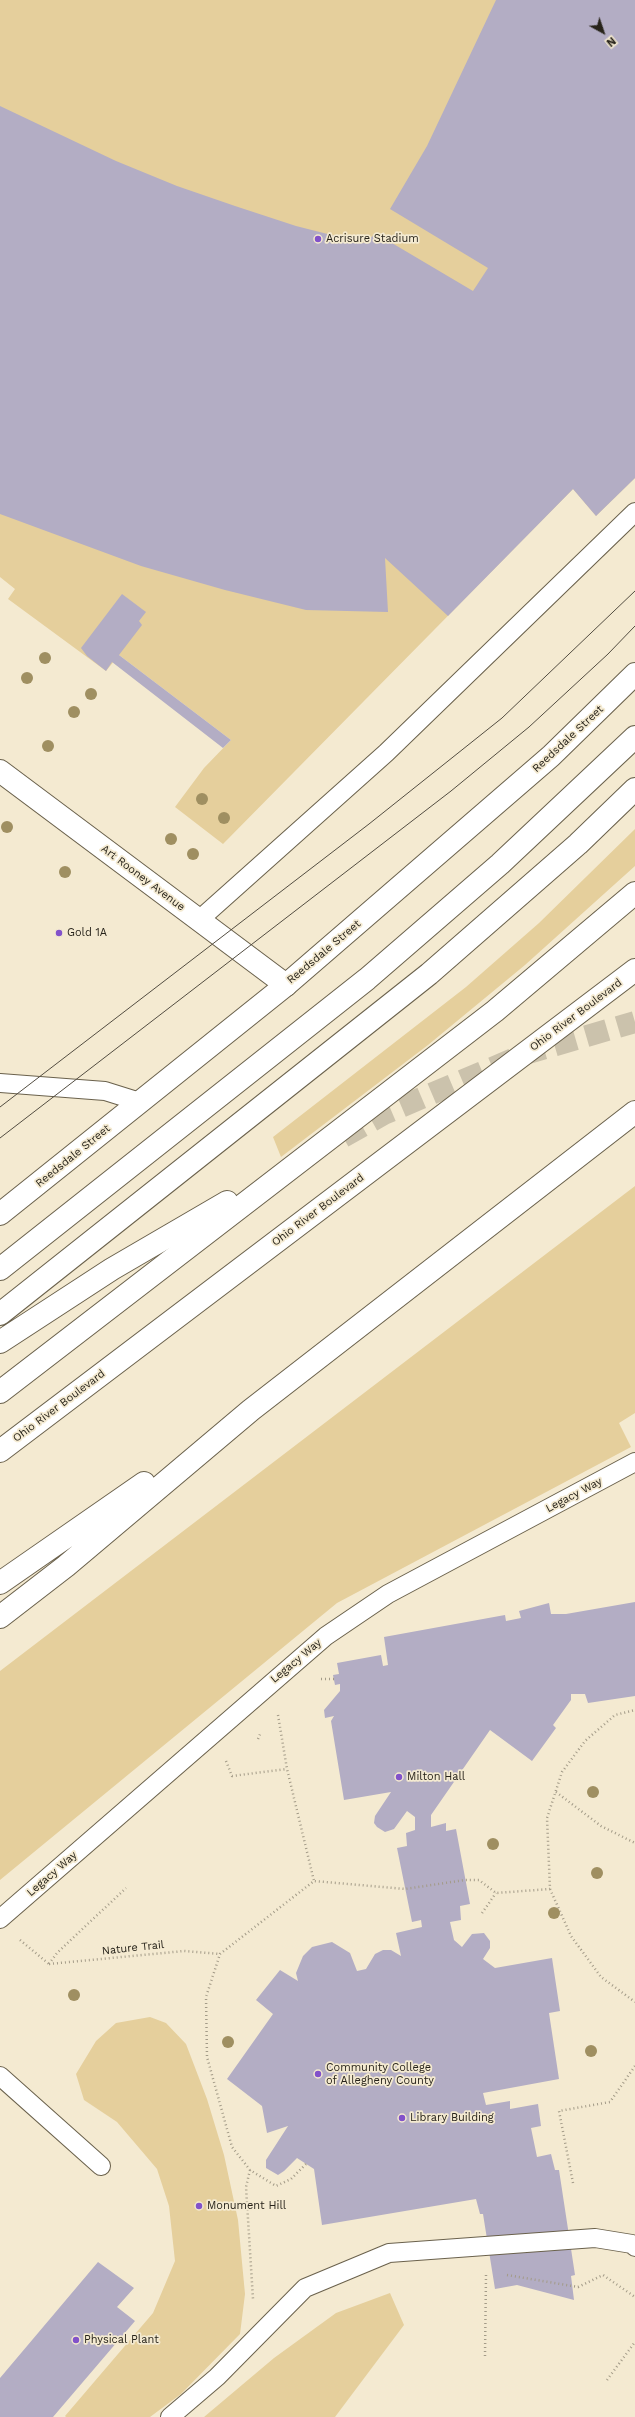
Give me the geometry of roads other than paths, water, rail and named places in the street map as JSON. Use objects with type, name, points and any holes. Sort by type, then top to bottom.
[{"type":"main road","name":"Reedsdale Street","points":[[0,1214],[286,985],[551,756],[635,674]]},
{"type":"main road","points":[[0,1269],[366,979],[495,869],[635,737]]},
{"type":"main road","name":"Art Rooney Avenue","points":[[0,771],[286,985]]},
{"type":"main road","points":[[0,1314],[429,974],[578,844],[635,789]]},
{"type":"main road","points":[[0,1392],[495,1011],[635,893]]},
{"type":"main road","name":"Ohio River Boulevard","points":[[0,1451],[635,970]]},
{"type":"main road","points":[[0,1617],[66,1566],[251,1410],[635,1112]]},
{"type":"main road","points":[[0,1342],[112,1269],[227,1202]]},
{"type":"main road","points":[[0,1583],[251,1410]]},
{"type":"lane","points":[[199,920],[386,753],[635,512]]},
{"type":"lane","points":[[0,1083],[105,1091],[140,1102]]},
{"type":"lane","name":"Legacy Way","points":[[0,1919],[262,1689],[326,1636],[388,1594],[635,1462]]},
{"type":"lane","points":[[0,2076],[101,2166]]},
{"type":"lane","points":[[170,2417],[218,2377],[305,2288],[389,2253],[595,2238],[632,2244],[635,2247]]},
{"type":"tunnel","points":[[343,1137],[384,1114],[525,1054],[635,1022]]},
{"type":"tram line","points":[[0,1107],[369,824],[502,718],[635,591]]},
{"type":"tram line","points":[[0,1138],[451,791],[529,727],[608,654],[635,626]]},
{"type":"place","name":"Acrisure Stadium","points":[[318,239]]},
{"type":"place","name":"Gold 1A","points":[[59,933]]},
{"type":"place","name":"Milton Hall","points":[[399,1777]]},
{"type":"place","name":"Community College of Allegheny County","points":[[318,2074]]},
{"type":"place","name":"Library Building","points":[[402,2118]]},
{"type":"place","name":"Monument Hill","points":[[199,2206]]},
{"type":"place","name":"Physical Plant","points":[[76,2340]]}]
